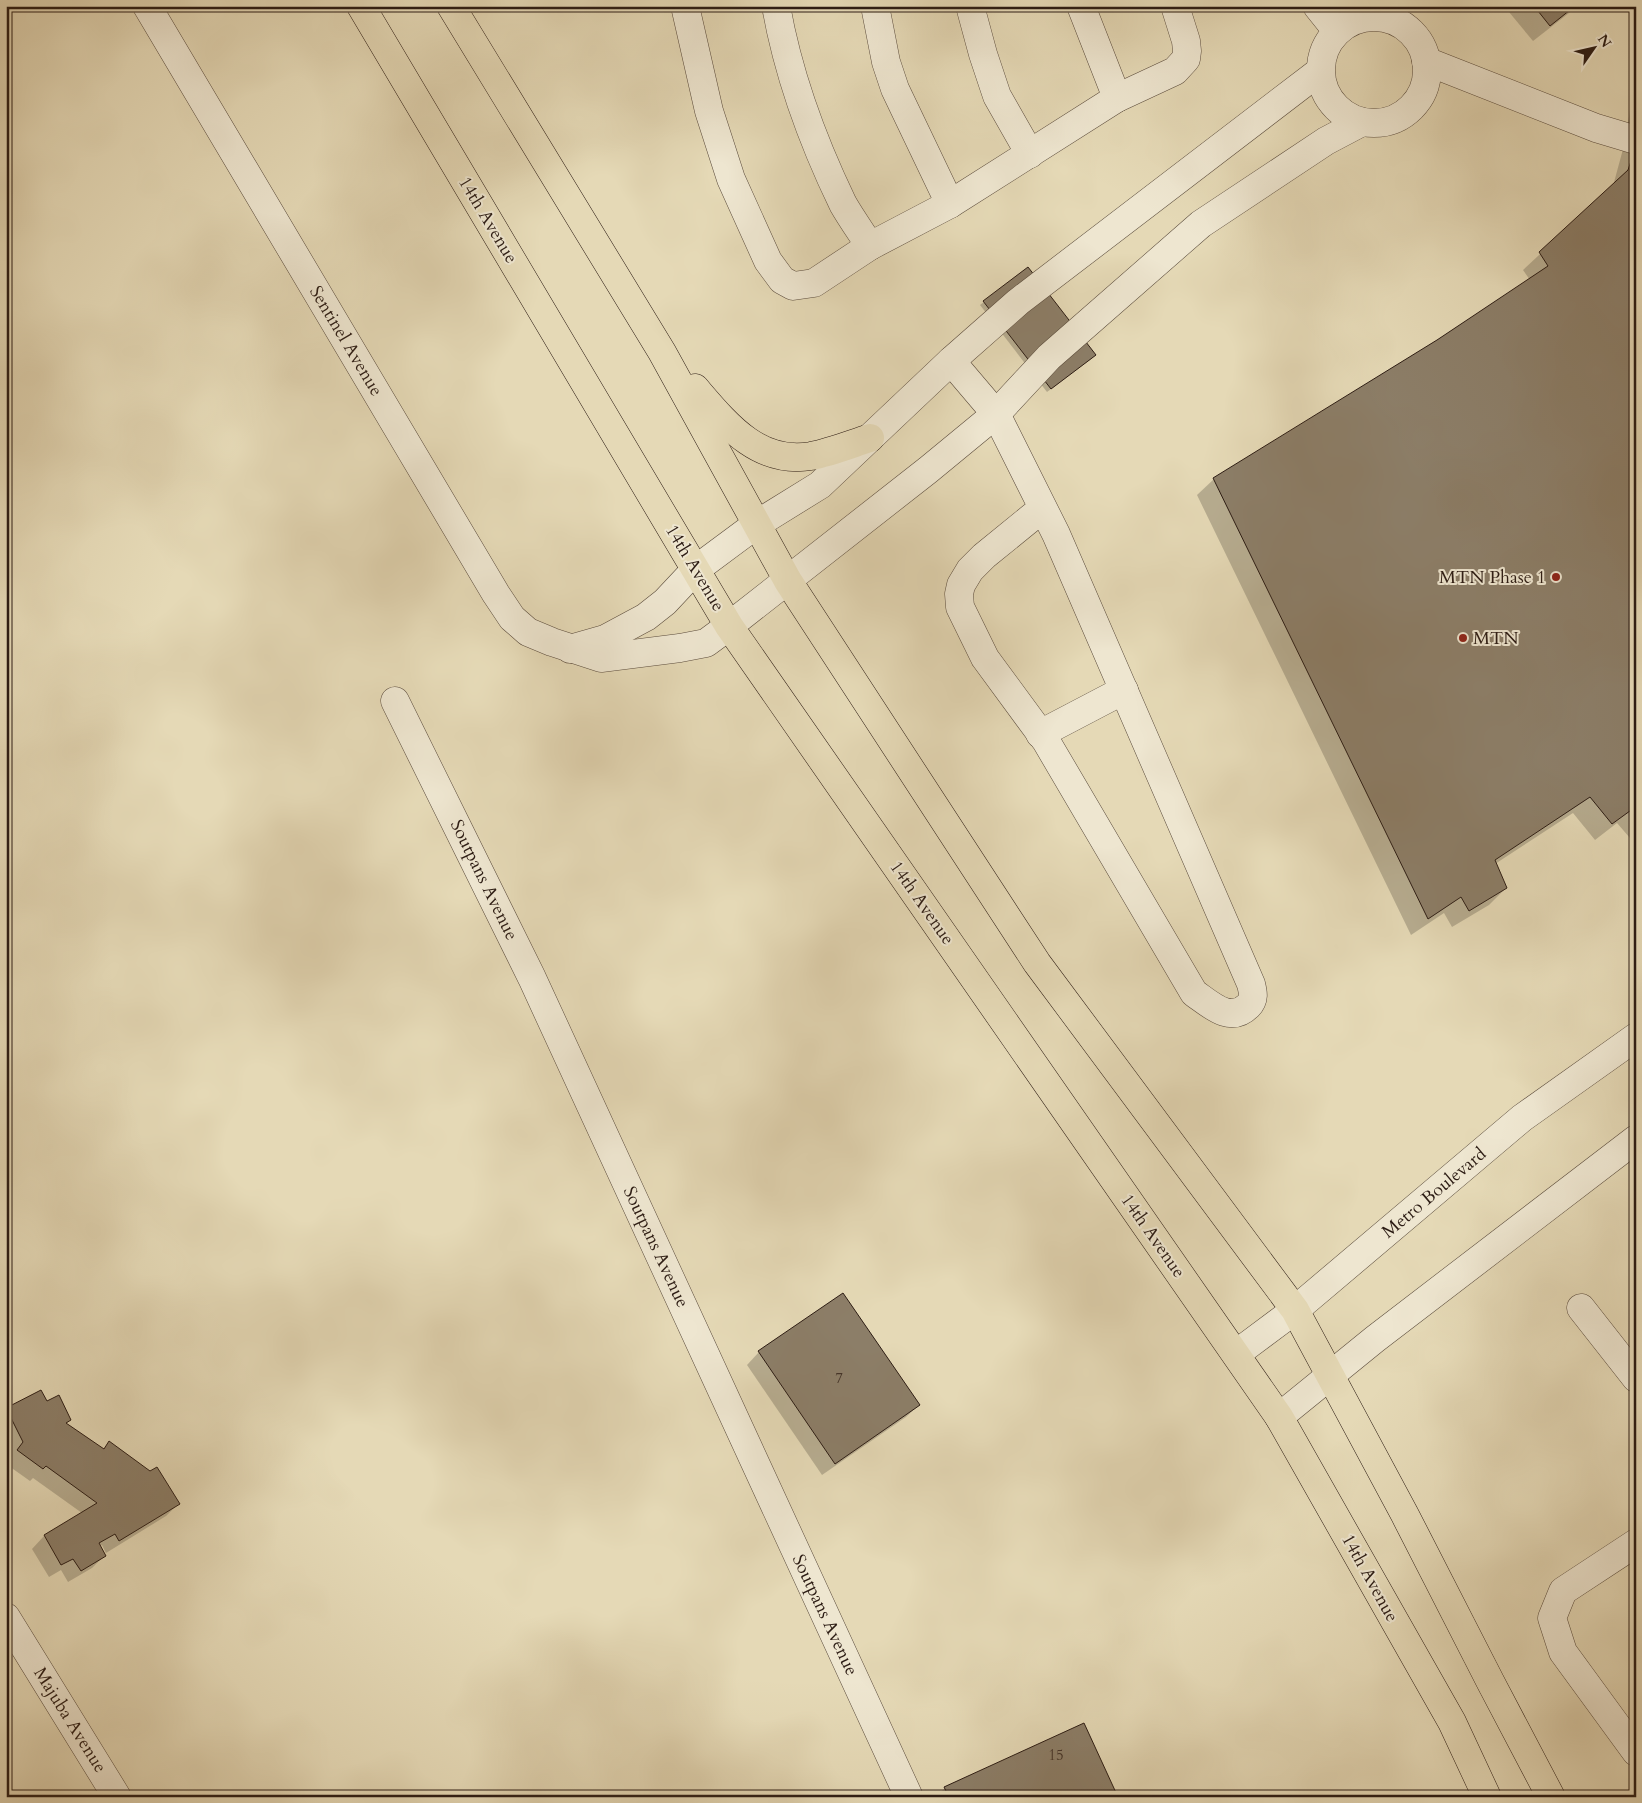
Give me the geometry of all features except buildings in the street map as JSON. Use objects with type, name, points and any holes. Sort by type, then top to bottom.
[{"type":"main road","name":"14th Avenue","points":[[361,6],[730,626],[1279,1417],[1452,1722],[1487,1797]]},
{"type":"main road","points":[[452,6],[662,352],[788,581],[1037,963],[1294,1310],[1405,1515],[1551,1797]]},
{"type":"main road","points":[[662,352],[737,434],[763,451],[781,456],[811,456],[870,438]]},
{"type":"street","name":"Sentinel Avenue","points":[[147,6],[512,618],[528,632],[570,649],[601,658],[680,648],[706,642],[730,626],[996,414],[1049,357],[1200,224],[1326,141],[1362,122]]},
{"type":"street","points":[[685,6],[709,111],[731,179],[768,261],[777,275],[788,285],[793,286],[814,283],[870,246],[950,204],[1117,98],[1175,71],[1186,59],[1187,51],[1186,41],[1175,6]]},
{"type":"street","points":[[776,6],[782,38],[808,122],[844,205],[870,246]]},
{"type":"street","points":[[875,6],[886,62],[895,89],[950,204]]},
{"type":"street","points":[[970,6],[997,96],[1030,154]]},
{"type":"street","points":[[1081,6],[1117,98]]},
{"type":"street","points":[[1317,6],[1337,31]]},
{"type":"street","points":[[1377,11],[1409,30],[1421,44],[1426,61],[1426,78],[1421,95],[1410,108],[1396,118],[1379,123],[1362,122],[1345,115],[1332,104],[1324,88],[1320,71],[1323,53],[1337,31],[1377,11]]},
{"type":"street","points":[[1426,61],[1596,128],[1636,140]]},
{"type":"street","points":[[570,649],[605,639],[646,616],[665,602],[695,570],[757,524],[820,484],[951,361],[1018,302],[1320,71]]},
{"type":"street","points":[[951,361],[996,414],[1043,508],[1124,690],[1251,984],[1254,994],[1252,1002],[1245,1009],[1236,1013],[1229,1014],[1219,1010],[1194,993],[1040,734],[985,658],[960,607],[959,594],[961,584],[970,570],[984,556],[1043,508]]},
{"type":"street","points":[[1040,734],[1124,690]]},
{"type":"street","name":"Soutpans Avenue","points":[[395,700],[532,978],[909,1797]]},
{"type":"street","name":"Metro Boulevard","points":[[1236,1354],[1294,1310],[1522,1118],[1636,1037]]},
{"type":"street","points":[[1279,1417],[1375,1340],[1636,1139]]},
{"type":"street","points":[[1581,1308],[1636,1378]]},
{"type":"street","points":[[1636,1543],[1563,1591],[1552,1618],[1563,1652],[1636,1752]]},
{"type":"street","name":"Majuba Avenue","points":[[6,1617],[117,1797]]},
{"type":"place","name":"MTN Phase 1","points":[[1556,577]]},
{"type":"place","name":"MTN","points":[[1463,638]]}]
